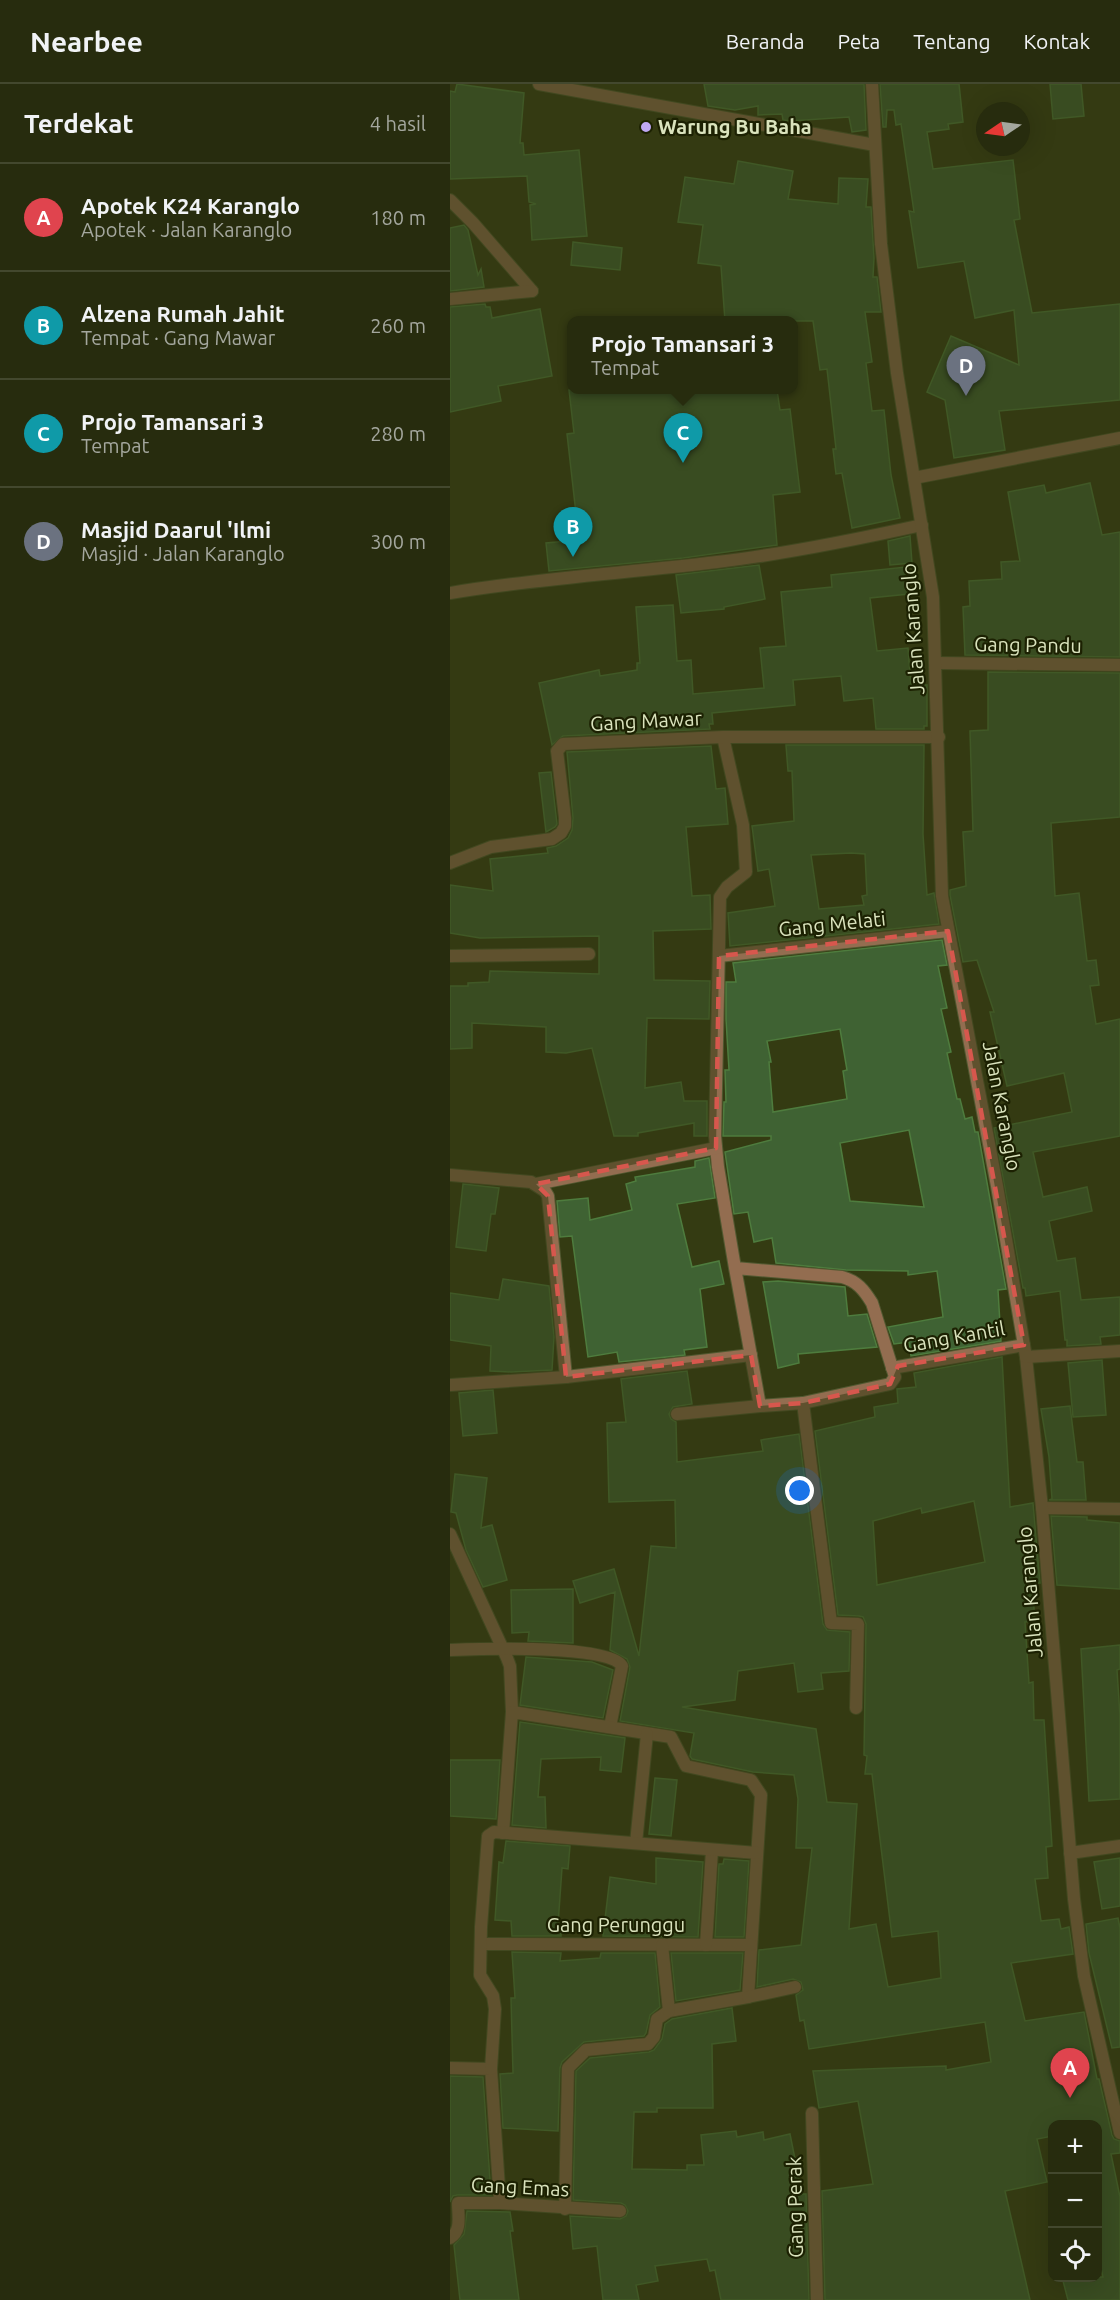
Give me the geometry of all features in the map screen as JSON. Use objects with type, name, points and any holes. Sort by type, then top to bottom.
[{"type":"street","points":[[539,84],[876,145]]},
{"type":"street","name":"Jalan Karanglo","points":[[872,84],[881,244],[897,373],[933,597],[942,896],[997,1186],[1025,1351],[1042,1508],[1074,1899],[1084,1976],[1120,2133]]},
{"type":"street","points":[[450,200],[532,291],[450,299]]},
{"type":"street","points":[[914,478],[1120,438]]},
{"type":"street","points":[[450,593],[492,586],[719,562],[819,548],[922,525]]},
{"type":"street","name":"Gang Pandu","points":[[936,663],[1120,666]]},
{"type":"street","points":[[723,737],[743,825],[746,872],[727,887],[720,897],[715,1064],[716,1148],[760,1406]]},
{"type":"street","name":"Gang Mawar","points":[[450,863],[490,847],[552,839],[561,833],[565,826],[565,818],[556,752],[563,744],[723,737],[939,737]]},
{"type":"street","name":"Gang Melati","points":[[720,956],[948,931]]},
{"type":"street","points":[[450,956],[589,954]]},
{"type":"street","points":[[450,1175],[536,1184],[716,1148]]},
{"type":"street","points":[[536,1184],[548,1196],[566,1377]]},
{"type":"street","points":[[677,1414],[803,1403],[890,1384],[895,1377],[872,1303],[866,1293],[852,1280],[842,1277],[735,1268]]},
{"type":"street","name":"Gang Kantil","points":[[892,1368],[1025,1351],[1120,1351]]},
{"type":"street","points":[[450,1385],[566,1377],[751,1355]]},
{"type":"street","points":[[803,1403],[831,1623],[858,1624],[856,1708]]},
{"type":"street","points":[[1042,1508],[1120,1509]]},
{"type":"street","points":[[450,1534],[510,1666],[512,1712],[503,1833]]},
{"type":"street","points":[[450,1650],[571,1650],[620,1662],[622,1666],[610,1727]]},
{"type":"street","points":[[512,1712],[670,1737],[686,1766],[751,1780],[757,1787],[761,1795],[748,1997]]},
{"type":"street","points":[[636,1843],[647,1734]]},
{"type":"street","points":[[500,2203],[491,2069],[495,2009],[493,1996],[480,1975],[488,1836],[494,1832],[757,1853]]},
{"type":"street","points":[[1070,1853],[1120,1846]]},
{"type":"street","points":[[706,1945],[712,1850]]},
{"type":"street","name":"Gang Perunggu","points":[[481,1944],[751,1945]]},
{"type":"street","points":[[662,1945],[669,2011]]},
{"type":"street","points":[[565,2209],[568,2067],[586,2050],[648,2044],[654,2037],[657,2019],[669,2011],[795,1987]]},
{"type":"street","points":[[450,2068],[491,2069]]},
{"type":"street","name":"Gang Perak","points":[[812,2113],[817,2300]]},
{"type":"street","name":"Gang Emas","points":[[450,2238],[456,2235],[458,2229],[458,2203],[500,2203],[620,2211]]},
{"type":"highlighted area","points":[[948,931],[1024,1345],[898,1366],[890,1384],[803,1403],[760,1406],[751,1355],[566,1377],[548,1196],[536,1184],[716,1148],[719,956]]},
{"type":"building","points":[[457,84],[524,93],[520,143],[523,143],[524,155],[579,150],[587,236],[532,240],[530,205],[536,204],[529,202],[527,176],[450,179],[450,91],[455,92]]},
{"type":"building","points":[[704,84],[864,84],[866,130],[852,132],[849,117],[790,121],[783,120],[782,114],[758,115],[758,106],[735,110],[708,106]]},
{"type":"building","points":[[880,84],[959,84],[963,122],[948,124],[949,129],[927,132],[933,169],[1013,160],[1020,219],[1014,220],[1032,313],[1120,304],[1120,400],[999,411],[1005,450],[954,458],[945,400],[927,392],[951,336],[1019,365],[1014,310],[975,318],[964,261],[918,268],[909,211],[914,212],[901,124],[896,125],[894,110],[887,110],[886,127],[883,127]]},
{"type":"building","points":[[1050,84],[1081,84],[1084,116],[1053,119]]},
{"type":"building","points":[[738,161],[793,171],[788,199],[838,204],[839,178],[868,179],[866,207],[871,207],[873,277],[877,277],[881,312],[865,312],[872,362],[866,363],[872,411],[884,410],[891,475],[900,518],[852,528],[842,473],[836,474],[833,449],[836,449],[827,369],[820,370],[813,321],[798,321],[798,316],[725,316],[721,266],[698,263],[703,225],[678,222],[685,177],[734,184]]},
{"type":"building","points":[[464,225],[468,230],[478,275],[481,269],[484,287],[450,291],[450,228]]},
{"type":"building","points":[[573,242],[622,248],[620,270],[571,265]]},
{"type":"building","points":[[485,304],[486,307],[490,307],[492,318],[540,309],[552,376],[498,386],[501,401],[450,412],[450,307]]},
{"type":"building","points":[[569,394],[778,394],[780,410],[790,409],[800,492],[773,495],[777,545],[683,558],[549,571],[546,543],[579,540],[567,434],[574,433]]},
{"type":"building","points":[[1090,483],[1102,535],[1120,532],[1120,657],[965,655],[963,607],[970,606],[969,581],[1002,579],[1001,562],[1020,561],[1008,492],[1044,485],[1046,493]]},
{"type":"building","points":[[910,536],[912,563],[890,565],[888,541]]},
{"type":"building","points":[[759,565],[765,599],[724,607],[724,609],[681,613],[676,575]]},
{"type":"building","points":[[906,567],[909,594],[870,598],[877,651],[908,648],[911,685],[927,685],[927,726],[924,726],[924,729],[876,729],[873,698],[844,701],[841,676],[793,680],[795,705],[712,713],[713,724],[709,724],[710,729],[563,736],[552,745],[539,683],[599,670],[600,676],[637,670],[637,663],[640,663],[636,607],[673,605],[677,661],[691,660],[693,694],[764,688],[760,648],[786,646],[781,592],[832,587],[831,575]]},
{"type":"building","points":[[988,672],[1120,673],[1120,817],[1051,823],[1055,896],[1079,893],[1087,961],[1096,960],[1099,985],[1090,986],[1096,1024],[1120,1019],[1120,1136],[1033,1152],[1043,1197],[1087,1187],[1092,1211],[1049,1221],[1057,1261],[1075,1258],[1081,1300],[1120,1297],[1120,1335],[1100,1337],[1101,1344],[1067,1346],[1060,1291],[1026,1296],[1025,1288],[1023,1288],[994,1128],[1072,1112],[1064,1073],[1007,1086],[990,1012],[994,1012],[977,960],[963,962],[950,895],[950,890],[966,886],[963,832],[973,831],[970,731],[988,730]]},
{"type":"building","points":[[786,745],[924,745],[923,834],[927,895],[934,893],[939,924],[730,946],[728,913],[775,906],[769,869],[758,871],[752,826],[794,821],[792,771],[788,771]],"holes":[[[865,854],[867,895],[862,896],[864,905],[819,909],[811,855]]]},
{"type":"building","points":[[711,746],[716,789],[725,788],[728,824],[686,827],[692,896],[710,895],[711,929],[653,931],[654,980],[710,981],[709,1019],[647,1018],[645,1088],[681,1082],[684,1101],[707,1101],[707,1136],[694,1136],[694,1123],[638,1133],[638,1136],[614,1136],[592,1048],[566,1053],[546,1052],[546,1027],[472,1023],[472,1048],[450,1049],[450,986],[468,986],[468,983],[489,982],[490,971],[599,974],[599,936],[480,938],[450,933],[450,885],[493,891],[490,859],[548,853],[547,848],[556,846],[568,838],[572,830],[573,818],[567,752]]},
{"type":"building","points":[[551,772],[557,824],[546,832],[539,773]]},
{"type":"building","points":[[942,940],[947,965],[938,966],[947,1008],[941,1009],[951,1052],[947,1053],[957,1099],[960,1099],[965,1119],[972,1117],[975,1132],[978,1132],[1006,1289],[998,1290],[1001,1341],[911,1356],[909,1342],[894,1344],[888,1327],[943,1317],[937,1271],[908,1275],[908,1271],[846,1270],[776,1263],[772,1238],[754,1242],[748,1212],[734,1214],[725,1152],[771,1140],[771,1136],[723,1136],[724,1102],[726,1102],[725,1070],[729,1070],[726,982],[736,982],[733,963]],"holes":[[[840,1029],[847,1070],[843,1071],[847,1099],[773,1112],[769,1062],[771,1062],[767,1041]],[[909,1130],[924,1207],[850,1201],[840,1143]]]},
{"type":"building","points":[[709,1158],[715,1198],[677,1204],[692,1267],[719,1261],[724,1284],[700,1289],[707,1347],[684,1350],[685,1355],[619,1362],[617,1352],[588,1357],[572,1236],[560,1237],[557,1201],[588,1198],[590,1220],[632,1210],[626,1184],[636,1181],[635,1177],[695,1167],[695,1161]]},
{"type":"building","points":[[463,1184],[499,1188],[495,1214],[491,1214],[486,1251],[456,1247]]},
{"type":"building","points":[[503,1279],[549,1286],[554,1337],[552,1370],[490,1371],[491,1346],[450,1340],[450,1293],[499,1300]]},
{"type":"building","points":[[778,1281],[845,1287],[848,1316],[867,1314],[877,1347],[798,1354],[799,1363],[778,1368],[763,1282]]},
{"type":"building","points":[[1002,1357],[1010,1507],[1033,1503],[1040,1583],[1032,1583],[1035,1621],[1025,1622],[1029,1683],[1033,1682],[1034,1720],[1044,1720],[1052,1846],[1046,1847],[1048,1878],[1035,1879],[1041,1921],[1059,1919],[1061,1929],[1069,1927],[1073,1954],[1011,1963],[1025,2021],[1084,2012],[1097,2079],[1099,2079],[1112,2135],[1114,2139],[1120,2141],[1120,2153],[1111,2154],[1120,2197],[1120,2300],[1068,2300],[1063,2282],[1102,2282],[1102,2120],[1048,2120],[1048,2137],[1037,2139],[1047,2182],[1005,2191],[1030,2300],[825,2300],[822,2191],[873,2184],[858,2101],[819,2108],[813,2071],[946,2066],[946,2070],[991,2062],[985,2022],[809,2049],[804,2020],[800,2021],[796,1995],[803,1990],[801,1982],[793,1979],[757,1987],[759,1950],[801,1945],[812,1848],[796,1848],[798,1799],[794,1775],[753,1772],[692,1759],[690,1756],[694,1733],[620,1721],[630,1667],[627,1659],[610,1650],[615,1592],[580,1603],[573,1581],[614,1569],[639,1656],[651,1546],[676,1548],[675,1500],[609,1502],[607,1423],[626,1422],[621,1379],[687,1371],[692,1404],[673,1407],[669,1414],[676,1422],[677,1462],[763,1451],[761,1440],[799,1434],[823,1624],[827,1630],[850,1632],[849,1671],[821,1673],[823,1689],[798,1692],[794,1663],[738,1671],[735,1700],[682,1707],[816,1729],[827,1802],[857,1804],[849,1929],[876,1924],[888,1987],[941,1978],[938,1931],[892,1937],[872,1774],[865,1774],[867,1756],[864,1755],[866,1624],[863,1617],[838,1615],[815,1431],[875,1417],[874,1407],[898,1403],[897,1389],[916,1387],[914,1373]],"holes":[[[974,1501],[985,1562],[877,1585],[873,1521],[921,1508],[922,1513]]]},
{"type":"building","points":[[1102,1360],[1106,1415],[1073,1417],[1068,1363]]},
{"type":"building","points":[[493,1390],[497,1433],[463,1436],[459,1393]]},
{"type":"building","points":[[1070,1406],[1077,1462],[1083,1462],[1086,1500],[1049,1500],[1052,1499],[1049,1457],[1041,1409]]},
{"type":"building","points":[[455,1474],[487,1478],[481,1528],[492,1525],[507,1580],[483,1587],[466,1550],[456,1513],[451,1512]]},
{"type":"building","points":[[1051,1516],[1087,1517],[1087,1520],[1120,1523],[1120,1589],[1057,1585]]},
{"type":"building","points":[[573,1589],[573,1643],[528,1641],[529,1632],[512,1633],[511,1590]]},
{"type":"building","points":[[1120,1645],[1120,1669],[1117,1670],[1120,1716],[1120,1799],[1089,1801],[1081,1649]]},
{"type":"building","points":[[526,1657],[592,1662],[613,1670],[603,1718],[520,1705]]},
{"type":"building","points":[[520,1722],[625,1738],[621,1772],[600,1770],[601,1757],[541,1759],[538,1797],[545,1797],[546,1828],[512,1825]]},
{"type":"building","points":[[450,1760],[500,1760],[496,1819],[450,1816]]},
{"type":"building","points":[[655,1778],[677,1780],[671,1836],[649,1834]]},
{"type":"building","points":[[506,1841],[570,1846],[568,1869],[562,1868],[558,1925],[561,1926],[561,1936],[512,1936],[511,1921],[495,1920],[499,1862],[503,1863]]},
{"type":"building","points":[[656,1858],[703,1862],[698,1937],[603,1936],[610,1877],[656,1884]]},
{"type":"building","points":[[1120,1858],[1120,1906],[1102,1909],[1094,1862]]},
{"type":"building","points":[[724,1859],[749,1861],[744,1937],[715,1937],[719,1864],[723,1864]]},
{"type":"building","points":[[1118,1918],[1120,1928],[1120,2047],[1112,2048],[1089,1953],[1086,1924]]},
{"type":"building","points":[[512,1952],[561,1953],[560,1961],[600,1958],[601,1953],[655,1953],[660,2007],[650,2015],[646,2033],[644,2036],[584,2042],[562,2062],[558,2131],[503,2128],[500,2074],[513,2073],[511,1998],[515,1998]]},
{"type":"building","points":[[671,1953],[743,1953],[740,1990],[676,2001]]},
{"type":"building","points":[[732,2008],[736,2041],[712,2044],[713,2108],[657,2108],[657,2112],[634,2112],[632,2169],[687,2170],[687,2165],[704,2165],[701,2135],[736,2131],[737,2137],[763,2132],[764,2140],[790,2134],[802,2194],[806,2194],[809,2300],[721,2300],[715,2270],[710,2271],[707,2259],[655,2266],[658,2281],[636,2285],[639,2300],[603,2300],[597,2246],[573,2249],[570,2216],[620,2219],[626,2216],[628,2211],[621,2203],[573,2200],[576,2071],[590,2058],[654,2050],[662,2039],[665,2024],[672,2019]]},
{"type":"building","points":[[450,2076],[483,2077],[491,2195],[457,2195],[453,2196],[450,2202]]},
{"type":"building","points":[[467,2211],[510,2212],[513,2231],[510,2231],[519,2300],[460,2300],[454,2245],[464,2234]]},
{"type":"place","name":"Warung Bu Baha","points":[[646,127]]},
{"type":"place","name":"Masjid Daarul 'Ilmi","points":[[966,396]]},
{"type":"place","name":"Projo Tamansari 3","points":[[683,463]]},
{"type":"place","name":"Alzena Rumah Jahit","points":[[573,557]]},
{"type":"place","name":"Apotek K24 Karanglo","points":[[1070,2098]]}]
